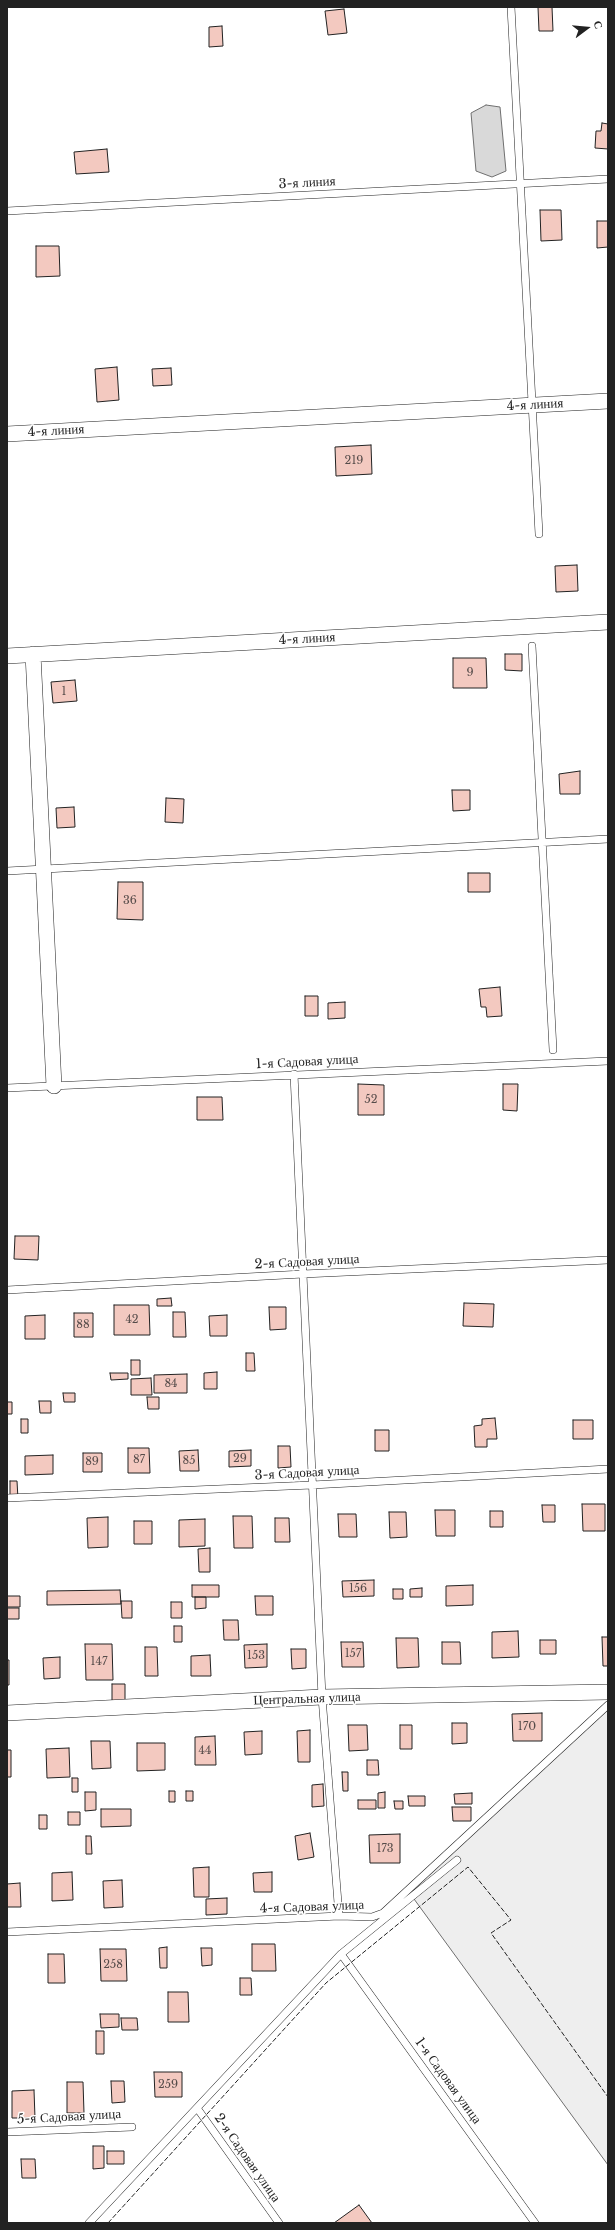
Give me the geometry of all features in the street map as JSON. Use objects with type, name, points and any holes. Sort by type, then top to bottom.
[{"type":"street","name":"4-я линия","points":[[7,434],[608,401]]},
{"type":"street","name":"4-я линия","points":[[7,656],[608,622]]},
{"type":"street","points":[[33,654],[54,1086]]},
{"type":"street","name":"Центральная улица","points":[[7,1712],[322,1697],[608,1692]]},
{"type":"lane","points":[[512,7],[538,534]]},
{"type":"lane","name":"3-я линия","points":[[7,211],[608,179]]},
{"type":"lane","points":[[532,646],[541,843],[553,1050]]},
{"type":"lane","points":[[7,871],[608,839]]},
{"type":"lane","name":"1-я Садовая улица","points":[[7,1088],[608,1061]]},
{"type":"lane","points":[[294,1074],[322,1697],[339,1916]]},
{"type":"lane","name":"2-я Садовая улица","points":[[7,1290],[303,1274],[608,1260]]},
{"type":"lane","name":"3-я Садовая улица","points":[[7,1498],[312,1485],[608,1469]]},
{"type":"lane","name":"4-я Садовая улица","points":[[7,1932],[339,1916],[372,1917],[383,1912],[608,1705]]},
{"type":"lane","points":[[89,2223],[341,1954],[457,1860]]},
{"type":"lane","name":"1-я Садовая улица","points":[[341,1954],[535,2223]]},
{"type":"lane","name":"2-я Садовая улица","points":[[197,2108],[279,2223]]},
{"type":"lane","name":"5-я Садовая улица","points":[[7,2132],[132,2127]]},
{"type":"shaded area","points":[[486,105],[500,107],[506,171],[492,177],[476,171],[471,113]]},
{"type":"shaded area","points":[[608,1706],[608,2165],[406,1888]]},
{"type":"building","points":[[538,7],[552,7],[553,31],[539,31]]},
{"type":"building","points":[[344,9],[347,33],[328,35],[325,11]]},
{"type":"building","points":[[222,26],[223,46],[209,47],[209,27]]},
{"type":"building","points":[[602,123],[608,124],[608,149],[595,148],[596,131],[601,131]]},
{"type":"building","points":[[107,149],[109,172],[76,174],[74,152]]},
{"type":"building","points":[[540,210],[561,210],[562,240],[541,241]]},
{"type":"building","points":[[597,221],[608,221],[608,247],[597,248]]},
{"type":"building","points":[[36,246],[59,246],[60,276],[36,277]]},
{"type":"building","points":[[117,367],[119,400],[97,402],[95,369]]},
{"type":"building","points":[[171,368],[172,385],[153,386],[152,369]]},
{"type":"building","points":[[371,445],[372,474],[336,476],[335,447]]},
{"type":"building","points":[[577,565],[578,591],[556,592],[555,566]]},
{"type":"building","points":[[505,654],[522,654],[522,671],[505,670]]},
{"type":"building","points":[[453,658],[486,658],[487,688],[453,688]]},
{"type":"building","points":[[75,680],[77,701],[53,703],[51,682]]},
{"type":"building","points":[[580,771],[580,794],[560,794],[559,774]]},
{"type":"building","points":[[452,790],[470,790],[470,810],[453,811]]},
{"type":"building","points":[[166,798],[184,799],[183,823],[165,822]]},
{"type":"building","points":[[74,807],[75,827],[57,828],[56,808]]},
{"type":"building","points":[[468,873],[490,873],[490,892],[468,892]]},
{"type":"building","points":[[118,882],[143,882],[143,920],[117,919]]},
{"type":"building","points":[[500,987],[502,1016],[487,1017],[486,1007],[481,1007],[479,989]]},
{"type":"building","points":[[305,996],[318,996],[318,1016],[305,1016]]},
{"type":"building","points":[[345,1002],[345,1018],[328,1019],[328,1003]]},
{"type":"building","points":[[358,1084],[384,1085],[384,1115],[358,1115]]},
{"type":"building","points":[[503,1084],[518,1084],[517,1111],[503,1110]]},
{"type":"building","points":[[197,1097],[222,1097],[223,1120],[197,1120]]},
{"type":"building","points":[[15,1236],[39,1236],[38,1260],[14,1259]]},
{"type":"building","points":[[171,1298],[172,1306],[157,1306],[157,1299]]},
{"type":"building","points":[[464,1303],[494,1304],[493,1327],[463,1326]]},
{"type":"building","points":[[114,1305],[149,1305],[150,1335],[114,1335]]},
{"type":"building","points":[[269,1307],[286,1307],[286,1329],[270,1330]]},
{"type":"building","points":[[173,1312],[185,1312],[186,1337],[173,1337]]},
{"type":"building","points":[[74,1313],[93,1313],[93,1337],[74,1337]]},
{"type":"building","points":[[45,1315],[45,1339],[25,1339],[25,1316]]},
{"type":"building","points":[[227,1315],[227,1336],[210,1336],[209,1316]]},
{"type":"building","points":[[246,1353],[254,1353],[255,1371],[246,1371]]},
{"type":"building","points":[[131,1360],[140,1360],[140,1375],[131,1375]]},
{"type":"building","points":[[217,1372],[217,1389],[204,1389],[204,1373]]},
{"type":"building","points":[[110,1373],[128,1373],[128,1379],[111,1380]]},
{"type":"building","points":[[187,1374],[187,1393],[154,1393],[154,1375]]},
{"type":"building","points":[[151,1378],[152,1395],[131,1395],[131,1379]]},
{"type":"building","points":[[63,1393],[75,1393],[75,1402],[64,1402]]},
{"type":"building","points":[[147,1397],[159,1397],[159,1409],[148,1409]]},
{"type":"building","points":[[39,1401],[51,1401],[51,1413],[40,1413]]},
{"type":"building","points":[[7,1402],[12,1402],[12,1414],[7,1414]]},
{"type":"building","points":[[495,1418],[497,1439],[487,1439],[487,1447],[475,1447],[474,1426],[482,1425],[482,1419]]},
{"type":"building","points":[[21,1419],[28,1419],[28,1433],[21,1433]]},
{"type":"building","points":[[573,1420],[593,1420],[593,1439],[573,1439]]},
{"type":"building","points":[[375,1430],[389,1430],[389,1451],[375,1451]]},
{"type":"building","points":[[278,1446],[290,1446],[291,1467],[278,1468]]},
{"type":"building","points":[[128,1448],[149,1448],[150,1473],[128,1473]]},
{"type":"building","points":[[198,1450],[199,1471],[180,1471],[179,1451]]},
{"type":"building","points":[[251,1450],[251,1466],[229,1467],[229,1451]]},
{"type":"building","points":[[83,1453],[102,1453],[102,1472],[83,1472]]},
{"type":"building","points":[[53,1455],[53,1474],[25,1475],[25,1456]]},
{"type":"building","points":[[10,1481],[17,1481],[18,1499],[10,1499]]},
{"type":"building","points":[[582,1504],[605,1504],[605,1531],[583,1531]]},
{"type":"building","points":[[542,1505],[555,1505],[555,1522],[543,1522]]},
{"type":"building","points":[[435,1510],[455,1510],[455,1536],[436,1536]]},
{"type":"building","points":[[490,1511],[503,1511],[503,1527],[490,1527]]},
{"type":"building","points":[[389,1512],[406,1512],[407,1537],[390,1538]]},
{"type":"building","points":[[338,1514],[356,1514],[357,1537],[339,1537]]},
{"type":"building","points":[[233,1516],[252,1516],[253,1548],[234,1548]]},
{"type":"building","points":[[108,1517],[108,1547],[88,1548],[87,1518]]},
{"type":"building","points":[[275,1518],[289,1518],[290,1542],[275,1542]]},
{"type":"building","points":[[205,1519],[205,1546],[179,1547],[179,1520]]},
{"type":"building","points":[[134,1521],[152,1521],[152,1544],[134,1544]]},
{"type":"building","points":[[210,1548],[210,1572],[199,1572],[198,1549]]},
{"type":"building","points":[[374,1580],[374,1596],[343,1597],[342,1581]]},
{"type":"building","points":[[192,1585],[219,1585],[219,1597],[192,1597]]},
{"type":"building","points":[[473,1585],[473,1605],[446,1606],[446,1586]]},
{"type":"building","points":[[422,1588],[422,1597],[410,1597],[410,1589]]},
{"type":"building","points":[[393,1589],[403,1589],[403,1599],[393,1599]]},
{"type":"building","points":[[120,1590],[121,1604],[47,1605],[47,1591]]},
{"type":"building","points":[[7,1596],[20,1596],[20,1607],[7,1607]]},
{"type":"building","points":[[255,1596],[273,1596],[273,1615],[256,1615]]},
{"type":"building","points":[[195,1597],[206,1597],[206,1608],[195,1609]]},
{"type":"building","points":[[121,1601],[132,1601],[132,1618],[122,1618]]},
{"type":"building","points":[[171,1602],[182,1602],[182,1618],[171,1618]]},
{"type":"building","points":[[7,1608],[19,1608],[19,1619],[7,1619]]},
{"type":"building","points":[[223,1620],[238,1620],[239,1640],[224,1640]]},
{"type":"building","points":[[174,1626],[182,1626],[182,1642],[174,1642]]},
{"type":"building","points":[[518,1631],[519,1657],[492,1658],[492,1632]]},
{"type":"building","points":[[602,1637],[608,1637],[608,1666],[603,1666]]},
{"type":"building","points":[[396,1638],[418,1638],[419,1667],[397,1668]]},
{"type":"building","points":[[540,1640],[556,1640],[556,1654],[540,1654]]},
{"type":"building","points":[[341,1642],[363,1642],[364,1667],[342,1667]]},
{"type":"building","points":[[442,1642],[460,1642],[461,1664],[442,1664]]},
{"type":"building","points":[[85,1644],[112,1644],[113,1680],[86,1680]]},
{"type":"building","points":[[267,1644],[267,1667],[245,1668],[244,1645]]},
{"type":"building","points":[[145,1647],[157,1647],[158,1676],[145,1676]]},
{"type":"building","points":[[291,1649],[306,1649],[306,1668],[292,1669]]},
{"type":"building","points":[[210,1655],[211,1676],[191,1676],[191,1656]]},
{"type":"building","points":[[60,1657],[60,1678],[44,1679],[43,1658]]},
{"type":"building","points":[[7,1660],[9,1660],[9,1685],[7,1685]]},
{"type":"building","points":[[112,1684],[125,1684],[125,1703],[112,1703]]},
{"type":"building","points":[[542,1713],[542,1741],[513,1741],[512,1714]]},
{"type":"building","points":[[452,1723],[467,1723],[467,1743],[452,1744]]},
{"type":"building","points":[[348,1725],[367,1725],[368,1750],[349,1751]]},
{"type":"building","points":[[400,1725],[412,1725],[412,1749],[400,1749]]},
{"type":"building","points":[[310,1730],[310,1762],[298,1762],[297,1731]]},
{"type":"building","points":[[262,1731],[262,1754],[245,1755],[244,1732]]},
{"type":"building","points":[[215,1736],[216,1765],[195,1765],[195,1737]]},
{"type":"building","points":[[91,1741],[110,1741],[111,1768],[92,1769]]},
{"type":"building","points":[[137,1743],[165,1743],[165,1770],[137,1771]]},
{"type":"building","points":[[69,1748],[70,1777],[47,1778],[46,1749]]},
{"type":"building","points":[[7,1750],[11,1750],[11,1777],[7,1777]]},
{"type":"building","points":[[367,1760],[378,1760],[379,1775],[367,1775]]},
{"type":"building","points":[[342,1772],[348,1772],[348,1791],[343,1791]]},
{"type":"building","points":[[72,1778],[78,1778],[78,1792],[72,1792]]},
{"type":"building","points":[[323,1784],[324,1806],[312,1807],[312,1785]]},
{"type":"building","points":[[169,1791],[175,1791],[175,1802],[169,1802]]},
{"type":"building","points":[[186,1791],[193,1791],[193,1801],[186,1801]]},
{"type":"building","points":[[85,1792],[96,1792],[96,1810],[85,1811]]},
{"type":"building","points":[[385,1792],[385,1808],[378,1808],[378,1793]]},
{"type":"building","points":[[472,1793],[472,1804],[455,1804],[454,1794]]},
{"type":"building","points":[[408,1796],[425,1796],[425,1806],[409,1806]]},
{"type":"building","points":[[358,1800],[376,1800],[376,1809],[358,1809]]},
{"type":"building","points":[[394,1801],[403,1801],[403,1809],[395,1809]]},
{"type":"building","points":[[452,1807],[471,1807],[471,1821],[453,1821]]},
{"type":"building","points":[[101,1809],[131,1809],[131,1826],[101,1827]]},
{"type":"building","points":[[68,1812],[80,1812],[80,1825],[68,1825]]},
{"type":"building","points":[[39,1815],[47,1815],[47,1829],[39,1829]]},
{"type":"building","points":[[310,1833],[314,1857],[298,1860],[295,1836]]},
{"type":"building","points":[[400,1834],[400,1863],[370,1863],[369,1835]]},
{"type":"building","points":[[86,1836],[91,1836],[92,1854],[86,1854]]},
{"type":"building","points":[[209,1867],[209,1897],[194,1897],[193,1868]]},
{"type":"building","points":[[72,1872],[73,1900],[52,1901],[52,1873]]},
{"type":"building","points":[[272,1872],[272,1892],[254,1892],[253,1873]]},
{"type":"building","points":[[122,1880],[123,1907],[104,1908],[103,1881]]},
{"type":"building","points":[[20,1883],[21,1907],[7,1907],[7,1884]]},
{"type":"building","points":[[227,1898],[227,1914],[206,1915],[206,1899]]},
{"type":"building","points":[[252,1944],[275,1944],[276,1971],[252,1971]]},
{"type":"building","points":[[167,1947],[167,1968],[160,1968],[159,1948]]},
{"type":"building","points":[[201,1948],[212,1948],[212,1965],[202,1966]]},
{"type":"building","points":[[100,1949],[126,1949],[127,1981],[101,1981]]},
{"type":"building","points":[[48,1954],[64,1954],[65,1983],[48,1983]]},
{"type":"building","points":[[240,1978],[251,1978],[252,1995],[240,1995]]},
{"type":"building","points":[[168,1992],[188,1992],[189,2022],[168,2022]]},
{"type":"building","points":[[100,2014],[119,2014],[119,2027],[101,2028]]},
{"type":"building","points":[[121,2018],[137,2018],[138,2030],[122,2030]]},
{"type":"building","points":[[96,2031],[104,2031],[104,2054],[96,2054]]},
{"type":"building","points":[[154,2072],[182,2072],[182,2097],[155,2097]]},
{"type":"building","points":[[111,2081],[124,2081],[125,2102],[112,2103]]},
{"type":"building","points":[[67,2082],[83,2082],[84,2113],[67,2113]]},
{"type":"building","points":[[34,2090],[35,2118],[12,2118],[12,2091]]},
{"type":"building","points":[[93,2146],[104,2146],[104,2168],[93,2169]]},
{"type":"building","points":[[107,2151],[124,2151],[124,2164],[107,2164]]},
{"type":"building","points":[[21,2159],[35,2159],[36,2178],[22,2178]]},
{"type":"building","points":[[359,2205],[372,2223],[334,2223]]},
{"type":"fence","points":[[108,2223],[326,1983],[468,1867],[511,1920],[491,1933],[608,2097]]}]
